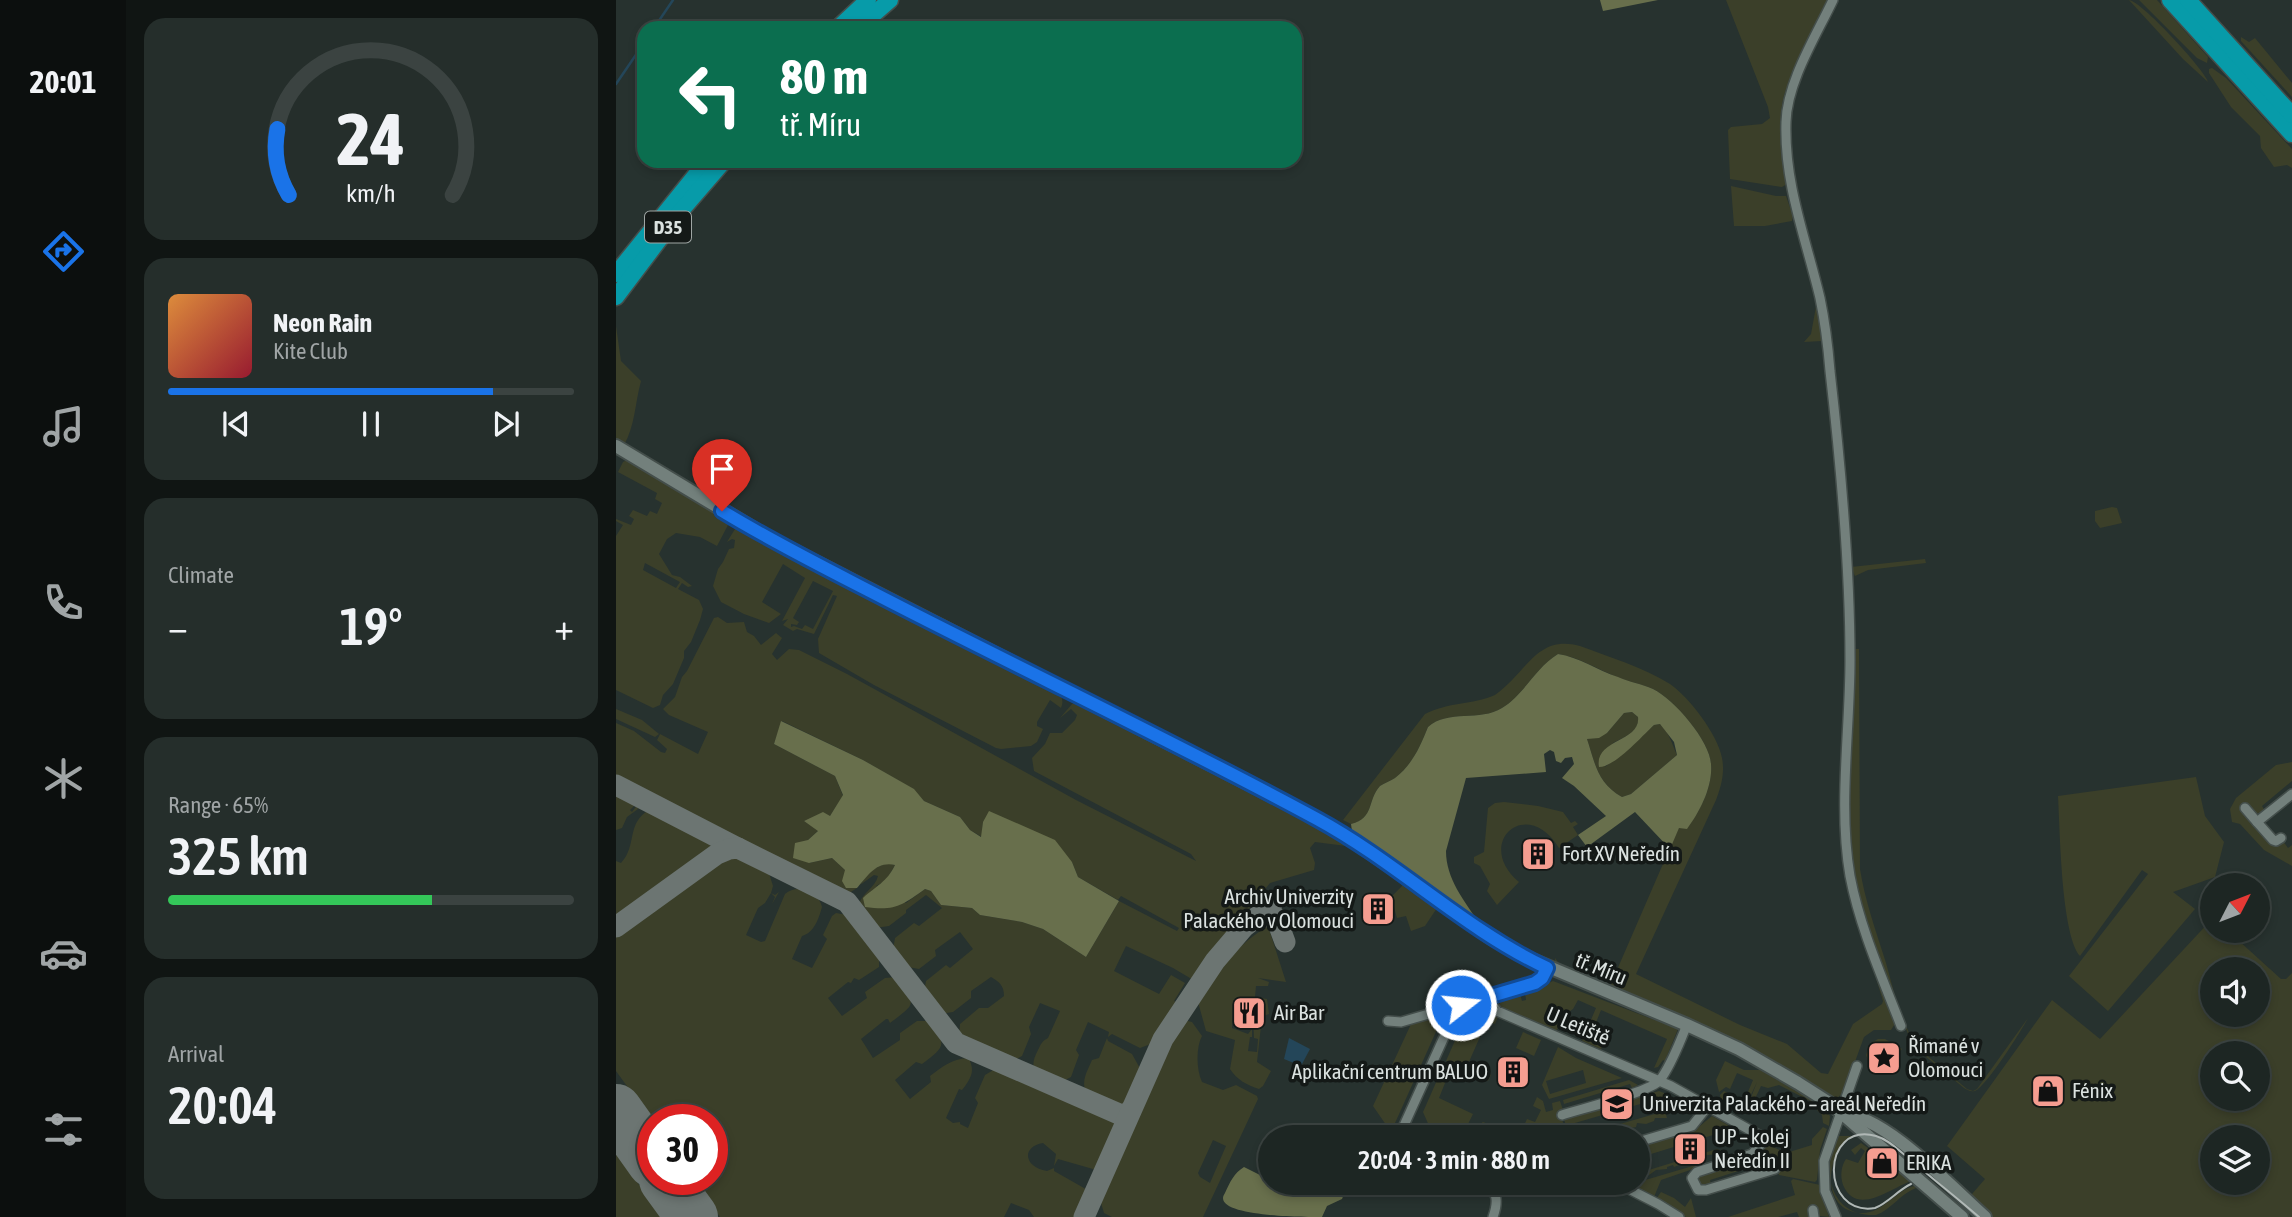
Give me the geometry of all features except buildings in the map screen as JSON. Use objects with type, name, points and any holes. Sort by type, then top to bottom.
[{"type":"highway","points":[[846,21],[869,0]]},
{"type":"highway","points":[[866,21],[890,0]]},
{"type":"highway","points":[[2171,0],[2292,134]]},
{"type":"highway","points":[[2188,0],[2292,115]]},
{"type":"highway","name":"D35","points":[[616,274],[701,168]]},
{"type":"highway","name":"D35","points":[[616,296],[680,212],[718,168]]},
{"type":"main road","name":"tř. Míru","points":[[616,446],[771,539],[1335,829],[1497,942],[1547,968],[1687,1025],[1778,1071],[1826,1101],[1962,1217]]},
{"type":"main road","name":"tř. Míru","points":[[1841,1114],[1858,1116],[1882,1129],[1985,1217]]},
{"type":"street","points":[[1833,0],[1790,96],[1786,140],[1793,203],[1823,315],[1844,507],[1850,660],[1846,796],[1848,860],[1855,900],[1865,932],[1901,1026]]},
{"type":"street","points":[[2257,822],[2292,794]]},
{"type":"street","points":[[2245,808],[2273,840],[2281,838]]},
{"type":"street","points":[[1388,1021],[1401,1022],[1535,983],[1542,978],[1547,968]]},
{"type":"street","name":"U Letiště","points":[[1487,998],[1497,1011],[1659,1081],[1766,1139],[1752,1154],[1697,1172],[1692,1178],[1698,1190],[1706,1190],[1775,1169]]},
{"type":"street","points":[[1404,1125],[1449,1026],[1447,1009]]},
{"type":"street","points":[[1562,1115],[1643,1090],[1659,1081],[1687,1025]]},
{"type":"street","points":[[1836,1217],[1825,1191],[1823,1167],[1857,1066]]},
{"type":"street","points":[[1650,1138],[1692,1126],[1707,1106]]},
{"type":"street","points":[[1493,1217],[1495,1195]]},
{"type":"street","points":[[1639,1195],[1679,1217]]},
{"type":"green space","points":[[1600,0],[1658,0],[1603,11]]},
{"type":"green space","points":[[1726,0],[1828,0],[1783,99],[1781,127],[1787,184],[1782,187],[1730,179],[1728,130],[1731,127],[1762,124],[1770,118]]},
{"type":"green space","points":[[2129,0],[2146,11],[2171,36],[2208,82],[2183,59]]},
{"type":"green space","points":[[2139,0],[2157,0],[2208,57],[2207,63],[2197,58]]},
{"type":"green space","points":[[2241,37],[2249,42],[2255,38],[2292,83],[2292,97],[2241,41]]},
{"type":"green space","points":[[2212,68],[2226,78],[2292,149],[2292,168],[2287,165],[2274,167],[2261,148],[2260,136],[2231,107],[2209,73]]},
{"type":"green space","points":[[1731,186],[1786,196],[1793,216],[1792,221],[1765,226],[1734,226]]},
{"type":"green space","points":[[1817,301],[1828,372],[1846,582],[1847,665],[1843,765],[1846,617],[1841,534],[1822,341],[1804,342],[1811,334]]},
{"type":"green space","points":[[616,326],[621,361],[641,381],[633,422],[624,445],[616,440]]},
{"type":"green space","points":[[629,459],[726,519],[728,525],[717,546],[700,537],[676,533],[667,539],[659,554],[672,575],[680,577],[692,586],[688,587],[682,583],[678,589],[699,600],[703,609],[673,684],[663,695],[660,705],[653,708],[616,690],[616,536],[623,525],[616,519],[631,525],[634,519],[629,516],[633,510],[647,516],[650,511],[657,514],[662,503],[655,499],[657,493],[618,472],[623,462]],"holes":[[[645,563],[680,582],[676,588],[643,570]]]},
{"type":"green space","points":[[2117,508],[2122,523],[2100,528],[2095,521],[2095,511]]},
{"type":"green space","points":[[740,527],[1057,691],[1062,699],[1061,708],[1050,700],[1037,722],[1037,726],[1043,729],[1037,742],[1031,746],[996,748],[874,685],[819,653],[818,639],[837,596],[833,595],[814,634],[797,629],[793,631],[783,625],[788,619],[782,621],[805,578],[783,564],[762,602],[781,614],[769,623],[721,602],[713,586],[718,569],[729,549],[734,548],[735,540],[727,542],[735,529]],"holes":[[[813,581],[833,591],[813,629],[805,625],[802,629],[791,627],[791,624],[797,625],[799,622],[793,618]]]},
{"type":"green space","points":[[1925,559],[1926,563],[1868,570],[1855,576],[1851,567]]},
{"type":"green space","points":[[718,617],[727,623],[744,622],[747,632],[761,645],[776,633],[782,638],[772,654],[777,660],[789,649],[799,650],[1076,800],[1196,861],[1191,854],[1034,771],[1032,758],[1045,744],[1050,733],[1062,733],[1075,720],[1077,715],[1071,709],[1060,718],[1072,704],[1078,702],[1334,833],[1332,836],[1371,860],[1437,908],[1425,926],[1411,931],[1406,916],[1397,918],[1391,897],[1402,886],[1401,883],[1346,846],[1315,842],[1310,848],[1315,863],[1314,870],[1270,883],[1208,960],[1195,981],[1126,946],[1114,971],[1159,994],[1171,975],[1185,983],[1174,1001],[1178,1003],[1188,991],[1156,1042],[1140,1048],[1112,1034],[1108,1037],[1109,1032],[1088,1022],[1076,1050],[1079,1055],[1071,1077],[1061,1082],[1037,1072],[1033,1064],[1060,1011],[1040,1003],[1029,1027],[1031,1034],[1022,1056],[1011,1062],[973,1048],[959,1038],[960,1024],[979,1008],[988,1008],[1004,996],[1002,986],[991,977],[971,991],[971,998],[953,1012],[940,1014],[924,992],[926,981],[946,965],[950,968],[973,949],[960,932],[935,950],[936,956],[919,969],[905,969],[893,950],[895,938],[914,923],[919,926],[942,908],[926,895],[889,926],[875,928],[859,904],[878,876],[874,875],[860,885],[870,871],[886,863],[895,865],[886,881],[876,886],[906,903],[925,889],[931,891],[941,905],[972,908],[980,915],[1022,922],[1043,929],[1086,957],[1119,901],[1177,931],[1179,928],[1121,896],[1118,900],[1078,877],[1072,862],[983,822],[982,837],[970,830],[960,817],[924,801],[913,789],[863,760],[782,721],[774,744],[835,776],[843,796],[830,816],[804,821],[819,830],[808,840],[809,863],[832,858],[845,870],[846,887],[857,888],[846,895],[818,884],[688,814],[616,783],[616,723],[634,731],[661,752],[665,753],[667,749],[657,740],[660,734],[698,754],[708,732],[669,715],[663,709],[675,697],[682,677],[714,618]]},
{"type":"green space","points":[[1565,644],[1580,646],[1637,667],[1678,690],[1702,717],[1722,758],[1722,780],[1716,800],[1636,974],[1740,1025],[1787,1044],[1821,1073],[1828,1074],[1853,1024],[1882,1004],[1869,956],[1896,1022],[1891,1030],[1874,1030],[1864,1037],[1844,1092],[1833,1099],[1740,1046],[1691,1022],[1555,966],[1555,958],[1561,966],[1610,986],[1679,827],[1687,828],[1705,798],[1711,772],[1709,755],[1698,733],[1661,694],[1566,656],[1558,654],[1550,660],[1510,703],[1502,708],[1484,714],[1445,718],[1428,727],[1411,761],[1401,773],[1376,791],[1364,818],[1351,824],[1343,820],[1425,714],[1442,707],[1495,695],[1542,650]]},
{"type":"green space","points":[[1853,649],[1859,649],[1860,869],[1865,893],[1899,1007],[1913,1040],[1919,1049],[1967,1089],[1973,1091],[1970,1091],[1964,1088],[1913,1046],[1877,958],[1853,879],[1849,837]]},
{"type":"green space","points":[[1558,654],[1573,658],[1653,689],[1671,702],[1698,733],[1709,755],[1711,772],[1708,790],[1692,822],[1687,829],[1679,828],[1670,849],[1635,812],[1587,847],[1578,835],[1606,816],[1562,778],[1574,764],[1572,757],[1565,758],[1561,763],[1556,761],[1554,752],[1550,750],[1544,754],[1546,772],[1466,778],[1446,851],[1449,871],[1457,889],[1479,923],[1352,831],[1351,824],[1364,818],[1380,786],[1395,778],[1411,761],[1428,727],[1445,718],[1484,714],[1502,708],[1517,696]],"holes":[[[1632,712],[1638,717],[1637,725],[1632,731],[1603,751],[1599,758],[1599,767],[1613,762],[1654,725],[1660,724],[1674,742],[1677,755],[1631,794],[1622,797],[1602,779],[1587,739],[1599,738],[1607,733],[1624,713]]]},
{"type":"green space","points":[[616,709],[642,720],[659,734],[655,737],[616,719]]},
{"type":"green space","points":[[1632,712],[1638,717],[1636,727],[1613,743],[1605,767],[1654,725],[1660,724],[1677,755],[1631,794],[1622,797],[1602,779],[1587,739],[1607,733],[1624,713]]},
{"type":"green space","points":[[781,721],[863,760],[914,789],[924,801],[960,817],[970,830],[981,837],[983,822],[989,811],[1055,840],[1072,862],[1078,877],[1119,901],[1086,957],[1043,929],[1022,922],[980,915],[972,908],[941,905],[931,891],[925,889],[910,900],[891,908],[865,907],[863,898],[885,880],[895,865],[878,867],[857,888],[846,888],[842,881],[845,870],[832,858],[809,863],[793,858],[795,843],[808,840],[818,831],[804,821],[823,812],[830,816],[843,795],[835,776],[774,744]]},
{"type":"green space","points":[[2292,762],[2292,781],[2262,806],[2265,811],[2255,814],[2268,841],[2278,845],[2283,841],[2288,848],[2292,845],[2292,866],[2264,850],[2240,824],[2232,822],[2230,809],[2236,798],[2276,765]]},
{"type":"green space","points":[[2196,777],[2205,816],[2224,842],[2216,873],[2200,873],[2200,882],[2173,892],[2195,909],[2108,1011],[2069,976],[2148,874],[2142,870],[2080,956],[2074,944],[2065,904],[2058,796]]},
{"type":"green space","points":[[616,792],[627,798],[632,797],[631,804],[639,801],[630,810],[632,812],[637,805],[638,809],[627,817],[622,828],[616,830]]},
{"type":"green space","points":[[1504,802],[1563,812],[1571,823],[1575,821],[1578,824],[1573,827],[1578,835],[1559,848],[1546,833],[1533,825],[1520,825],[1510,830],[1503,840],[1501,853],[1506,867],[1519,882],[1497,905],[1487,891],[1490,884],[1480,866],[1474,863],[1474,857],[1484,852],[1488,808],[1495,803]]},
{"type":"green space","points":[[1843,803],[1843,828],[1846,866],[1842,838]]},
{"type":"green space","points":[[650,809],[683,826],[686,823],[693,832],[705,834],[711,851],[616,919],[616,861],[621,863],[626,856],[637,821]]},
{"type":"green space","points":[[741,856],[768,870],[773,886],[765,903],[758,908],[746,935],[761,942],[765,941],[785,894],[790,891],[807,890],[820,901],[822,907],[815,925],[810,932],[802,936],[792,959],[812,968],[827,939],[823,935],[836,913],[847,915],[861,926],[879,954],[879,967],[859,980],[854,978],[851,983],[848,982],[828,998],[842,1016],[867,998],[865,992],[885,978],[897,977],[910,998],[910,1006],[890,1023],[886,1019],[861,1039],[873,1058],[900,1040],[900,1033],[917,1021],[928,1021],[935,1029],[941,1041],[939,1049],[922,1064],[916,1062],[895,1080],[910,1099],[931,1082],[930,1076],[934,1073],[952,1062],[967,1058],[970,1054],[971,1075],[962,1090],[959,1089],[946,1118],[953,1123],[960,1122],[968,1128],[978,1103],[975,1098],[985,1075],[995,1069],[1110,1117],[1120,1125],[1100,1171],[1058,1159],[1054,1166],[1056,1154],[1043,1143],[1036,1145],[1028,1153],[1034,1166],[1047,1171],[1054,1168],[1054,1171],[1091,1192],[1080,1217],[1034,1217],[1029,1210],[1011,1203],[1004,1217],[720,1217],[705,1195],[728,1195],[728,1104],[640,1104],[616,1071],[616,934],[717,860]]},
{"type":"green space","points":[[1851,895],[1869,956],[1856,918]]},
{"type":"green space","points":[[1268,926],[1286,982],[1258,978],[1269,982],[1268,986],[1256,986],[1255,997],[1267,999],[1269,1014],[1261,1017],[1256,1001],[1251,998],[1233,1003],[1232,1028],[1248,1034],[1252,1029],[1248,1051],[1257,1052],[1258,1039],[1254,1038],[1253,1017],[1258,1016],[1261,1026],[1257,1062],[1271,1071],[1259,1089],[1243,1082],[1230,1069],[1235,1040],[1206,1031],[1198,1002],[1228,959]]},
{"type":"green space","points":[[2200,932],[2200,943],[2241,943],[2257,957],[2200,957],[2200,1027],[2270,1027],[2270,969],[2281,979],[2286,979],[2292,973],[2292,1217],[1992,1217],[1973,1200],[1972,1194],[1985,1179],[1947,1146],[2052,1000],[2100,1039]]},
{"type":"green space","points":[[1553,981],[1678,1029],[1665,1061],[1654,1068],[1667,1039],[1601,1010],[1593,1030],[1607,1036],[1601,1049],[1582,1041],[1596,1008],[1578,1000],[1555,1033],[1505,1012],[1500,1006],[1503,999],[1520,994],[1522,1001],[1526,1000],[1525,992]]},
{"type":"green space","points":[[1479,1006],[1498,1017],[1495,1024],[1487,1021],[1468,1064],[1491,1075],[1488,1081],[1446,1061],[1468,1011]]},
{"type":"green space","points":[[1439,1015],[1444,1018],[1444,1026],[1439,1025],[1394,1125],[1386,1125],[1373,1106],[1412,1022]]},
{"type":"green space","points":[[2028,1018],[1995,1069],[1980,1087],[1973,1091]]},
{"type":"green space","points":[[1183,1020],[1192,1022],[1202,1036],[1198,1058],[1202,1082],[1223,1090],[1236,1085],[1258,1099],[1203,1217],[1112,1217],[1104,1213],[1099,1196],[1162,1050]],"holes":[[[1213,1140],[1226,1146],[1210,1183],[1200,1177],[1198,1173]]]},
{"type":"green space","points":[[1523,1032],[1541,1040],[1534,1056],[1516,1048]]},
{"type":"green space","points":[[1107,1038],[1132,1054],[1142,1072],[1130,1103],[1116,1105],[1086,1093],[1084,1080],[1087,1072],[1092,1060],[1099,1058]]},
{"type":"green space","points":[[1885,1039],[1902,1049],[1891,1060],[1885,1057],[1883,1060],[1888,1064],[1878,1071],[1870,1065],[1866,1055],[1871,1043]]},
{"type":"green space","points":[[1558,1047],[1622,1078],[1549,1099],[1542,1085]],"holes":[[[1583,1070],[1586,1083],[1550,1094],[1546,1081]]]},
{"type":"green space","points":[[1725,1061],[1744,1070],[1760,1070],[1822,1106],[1830,1116],[1829,1126],[1823,1123],[1822,1115],[1817,1110],[1818,1105],[1779,1085],[1768,1088],[1761,1086],[1754,1101],[1750,1100],[1757,1082],[1747,1099],[1743,1113],[1722,1106],[1720,1095],[1724,1091],[1728,1093],[1723,1104],[1740,1111],[1753,1080],[1737,1073],[1730,1089],[1726,1087],[1719,1092],[1716,1080]]},
{"type":"green space","points":[[1445,1067],[1461,1074],[1459,1078],[1449,1073],[1439,1098],[1473,1114],[1470,1125],[1429,1125],[1423,1112]]},
{"type":"green space","points":[[1629,1080],[1638,1085],[1632,1088],[1630,1084],[1564,1104],[1563,1100]]},
{"type":"green space","points":[[1659,1091],[1664,1093],[1669,1106],[1664,1107],[1661,1098],[1568,1125],[1564,1119]]},
{"type":"green space","points":[[1537,1097],[1543,1101],[1546,1112],[1553,1110],[1552,1103],[1560,1101],[1564,1125],[1524,1125],[1527,1119],[1535,1122],[1541,1110],[1533,1106]]},
{"type":"green space","points":[[1665,1111],[1667,1118],[1655,1118],[1646,1124],[1617,1125]]},
{"type":"green space","points":[[1712,1116],[1735,1129],[1722,1128],[1713,1135],[1650,1154],[1650,1143],[1695,1130]]},
{"type":"green space","points":[[1823,1127],[1827,1129],[1820,1150],[1815,1182],[1779,1175],[1773,1160],[1710,1180],[1711,1185],[1700,1185],[1697,1180],[1699,1174],[1754,1156],[1769,1145],[1786,1153],[1812,1145],[1812,1139]]},
{"type":"green space","points":[[1839,1136],[1852,1136],[1836,1155],[1831,1180],[1830,1161],[1833,1148]]},
{"type":"green space","points":[[1861,1143],[1882,1158],[1877,1167],[1885,1173],[1893,1164],[1911,1181],[1875,1198],[1857,1199],[1849,1194],[1842,1182],[1842,1168],[1846,1159],[1858,1163],[1865,1151],[1861,1148],[1855,1155],[1851,1150]]},
{"type":"green space","points":[[1717,1149],[1722,1151],[1721,1154],[1707,1155],[1693,1162],[1692,1160],[1674,1167],[1673,1165],[1650,1174],[1650,1170]]},
{"type":"green space","points":[[616,1152],[637,1182],[637,1195],[646,1195],[662,1217],[616,1217]]},
{"type":"green space","points":[[1696,1165],[1696,1168],[1661,1180],[1654,1197],[1650,1195],[1650,1179]]},
{"type":"green space","points":[[1244,1167],[1258,1174],[1258,1195],[1344,1195],[1342,1199],[1327,1206],[1322,1217],[1244,1211],[1231,1207],[1224,1201],[1225,1193]]},
{"type":"green space","points":[[1793,1179],[1820,1185],[1829,1217],[1799,1217],[1797,1212],[1778,1217],[1728,1217],[1795,1195],[1791,1181]]},
{"type":"green space","points":[[1914,1186],[1916,1188],[1876,1215],[1860,1213],[1856,1212],[1876,1210],[1900,1192]]},
{"type":"green space","points":[[1832,1187],[1838,1199],[1856,1212],[1848,1210],[1838,1203]]},
{"type":"green space","points":[[1661,1192],[1685,1207],[1691,1198],[1696,1217],[1686,1217],[1656,1199]]},
{"type":"water","points":[[1289,1038],[1310,1049],[1301,1066],[1284,1059]]},
{"type":"waterway","points":[[659,21],[673,0]]},
{"type":"waterway","points":[[616,84],[637,53]]},
{"type":"waterway","points":[[780,551],[1058,695]]},
{"type":"waterway","points":[[1080,705],[1275,805]]},
{"type":"taxiway","points":[[616,785],[738,848]]},
{"type":"taxiway","points":[[616,927],[717,854],[738,848],[847,902],[956,1043],[1119,1114],[1125,1115],[1131,1110]]},
{"type":"taxiway","points":[[1084,1217],[1163,1039],[1215,961],[1244,927],[1272,905]]},
{"type":"taxiway","points":[[1251,921],[1268,916],[1276,918],[1285,942]]},
{"type":"runway","points":[[616,1110],[637,1140]]},
{"type":"runway","points":[[676,1195],[692,1217]]},
{"type":"tram line","points":[[1911,1184],[1875,1208],[1857,1207],[1844,1198],[1836,1185],[1834,1170],[1837,1155],[1844,1142],[1858,1135],[1881,1138],[1979,1217]]},
{"type":"place","name":"Fort XV Neředín","points":[[1538,854]]},
{"type":"place","name":"Archiv Univerzity Palackého v Olomouci","points":[[1378,909]]},
{"type":"place","name":"Air Bar","points":[[1249,1013]]},
{"type":"place","name":"Římané v Olomouci","points":[[1884,1058]]},
{"type":"place","name":"Aplikační centrum BALUO","points":[[1513,1072]]},
{"type":"place","name":"Fénix","points":[[2048,1091]]},
{"type":"place","name":"Univerzita Palackého – areál Neředín","points":[[1617,1104]]},
{"type":"place","name":"UP – kolej Neředín II","points":[[1690,1149]]},
{"type":"place","name":"ERIKA","points":[[1882,1163]]},
{"type":"route","points":[[722,511],[919,616],[1315,818],[1401,873],[1497,942],[1547,968],[1542,978],[1535,983],[1461,1005]]}]
